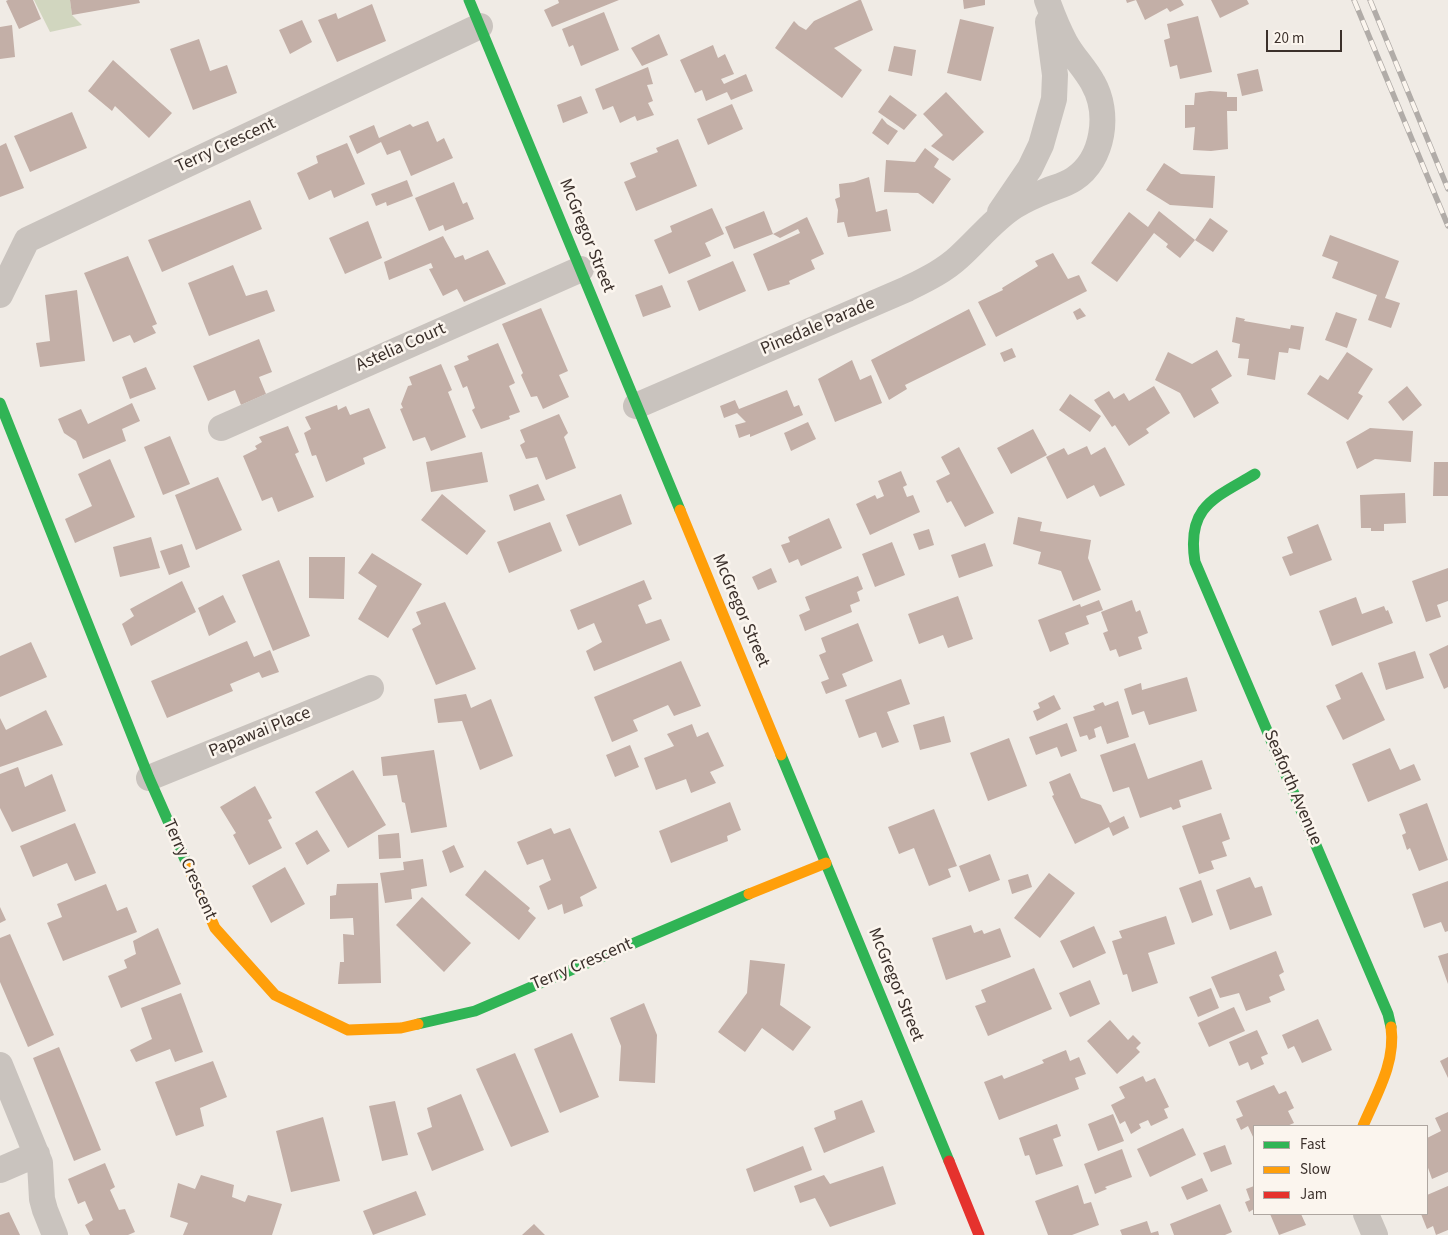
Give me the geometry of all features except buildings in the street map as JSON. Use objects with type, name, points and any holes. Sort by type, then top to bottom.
[{"type":"street","name":"McGregor Street","points":[[469,0],[979,1235]]},
{"type":"street","name":"Pinedale Parade","points":[[988,228],[1030,168],[1041,145],[1054,99],[1055,75],[1046,0]]},
{"type":"street","name":"Pinedale Parade","points":[[636,406],[907,289],[935,275],[957,259],[988,228],[1016,206],[1076,178],[1088,164],[1097,148],[1102,133],[1100,101],[1095,85],[1066,44],[1046,0]]},
{"type":"street","name":"Terry Crescent","points":[[0,295],[27,240],[480,26]]},
{"type":"street","name":"Astelia Court","points":[[221,428],[581,269]]},
{"type":"street","name":"Terry Crescent","points":[[0,403],[149,778],[215,928],[275,995],[348,1030],[401,1028],[476,1011],[826,862]]},
{"type":"street","name":"Seaforth Avenue","points":[[1255,474],[1214,498],[1206,506],[1196,527],[1193,550],[1199,571],[1388,1014],[1392,1041],[1389,1063],[1363,1125]]},
{"type":"street","name":"Papawai Place","points":[[149,778],[372,688]]},
{"type":"street","points":[[0,1065],[37,1154],[41,1168],[44,1210],[55,1235]]},
{"type":"street","points":[[0,1170],[37,1154]]},
{"type":"street","points":[[1366,1215],[1375,1235]]},
{"type":"green space","points":[[34,0],[70,0],[72,15],[82,25],[50,32]]},
{"type":"railway","points":[[1354,0],[1448,226]]},
{"type":"railway","points":[[1370,0],[1448,189]]},
{"type":"traffic: fast","points":[[469,0],[680,510]]},
{"type":"traffic: fast","points":[[0,403],[149,778],[187,864]]},
{"type":"traffic: fast","points":[[1255,474],[1216,498],[1199,516],[1193,543],[1195,562],[1388,1014],[1391,1027]]},
{"type":"traffic: fast","points":[[781,755],[949,1161]]},
{"type":"traffic: fast","points":[[418,1024],[475,1011],[749,894]]},
{"type":"traffic: slow","points":[[680,510],[781,755]]},
{"type":"traffic: slow","points":[[749,894],[826,863]]},
{"type":"traffic: slow","points":[[187,864],[215,928],[275,995],[348,1030],[401,1028],[418,1024]]},
{"type":"traffic: slow","points":[[1363,1125],[1388,1066],[1391,1053],[1391,1027]]},
{"type":"traffic: jam","points":[[949,1161],[979,1235]]}]
